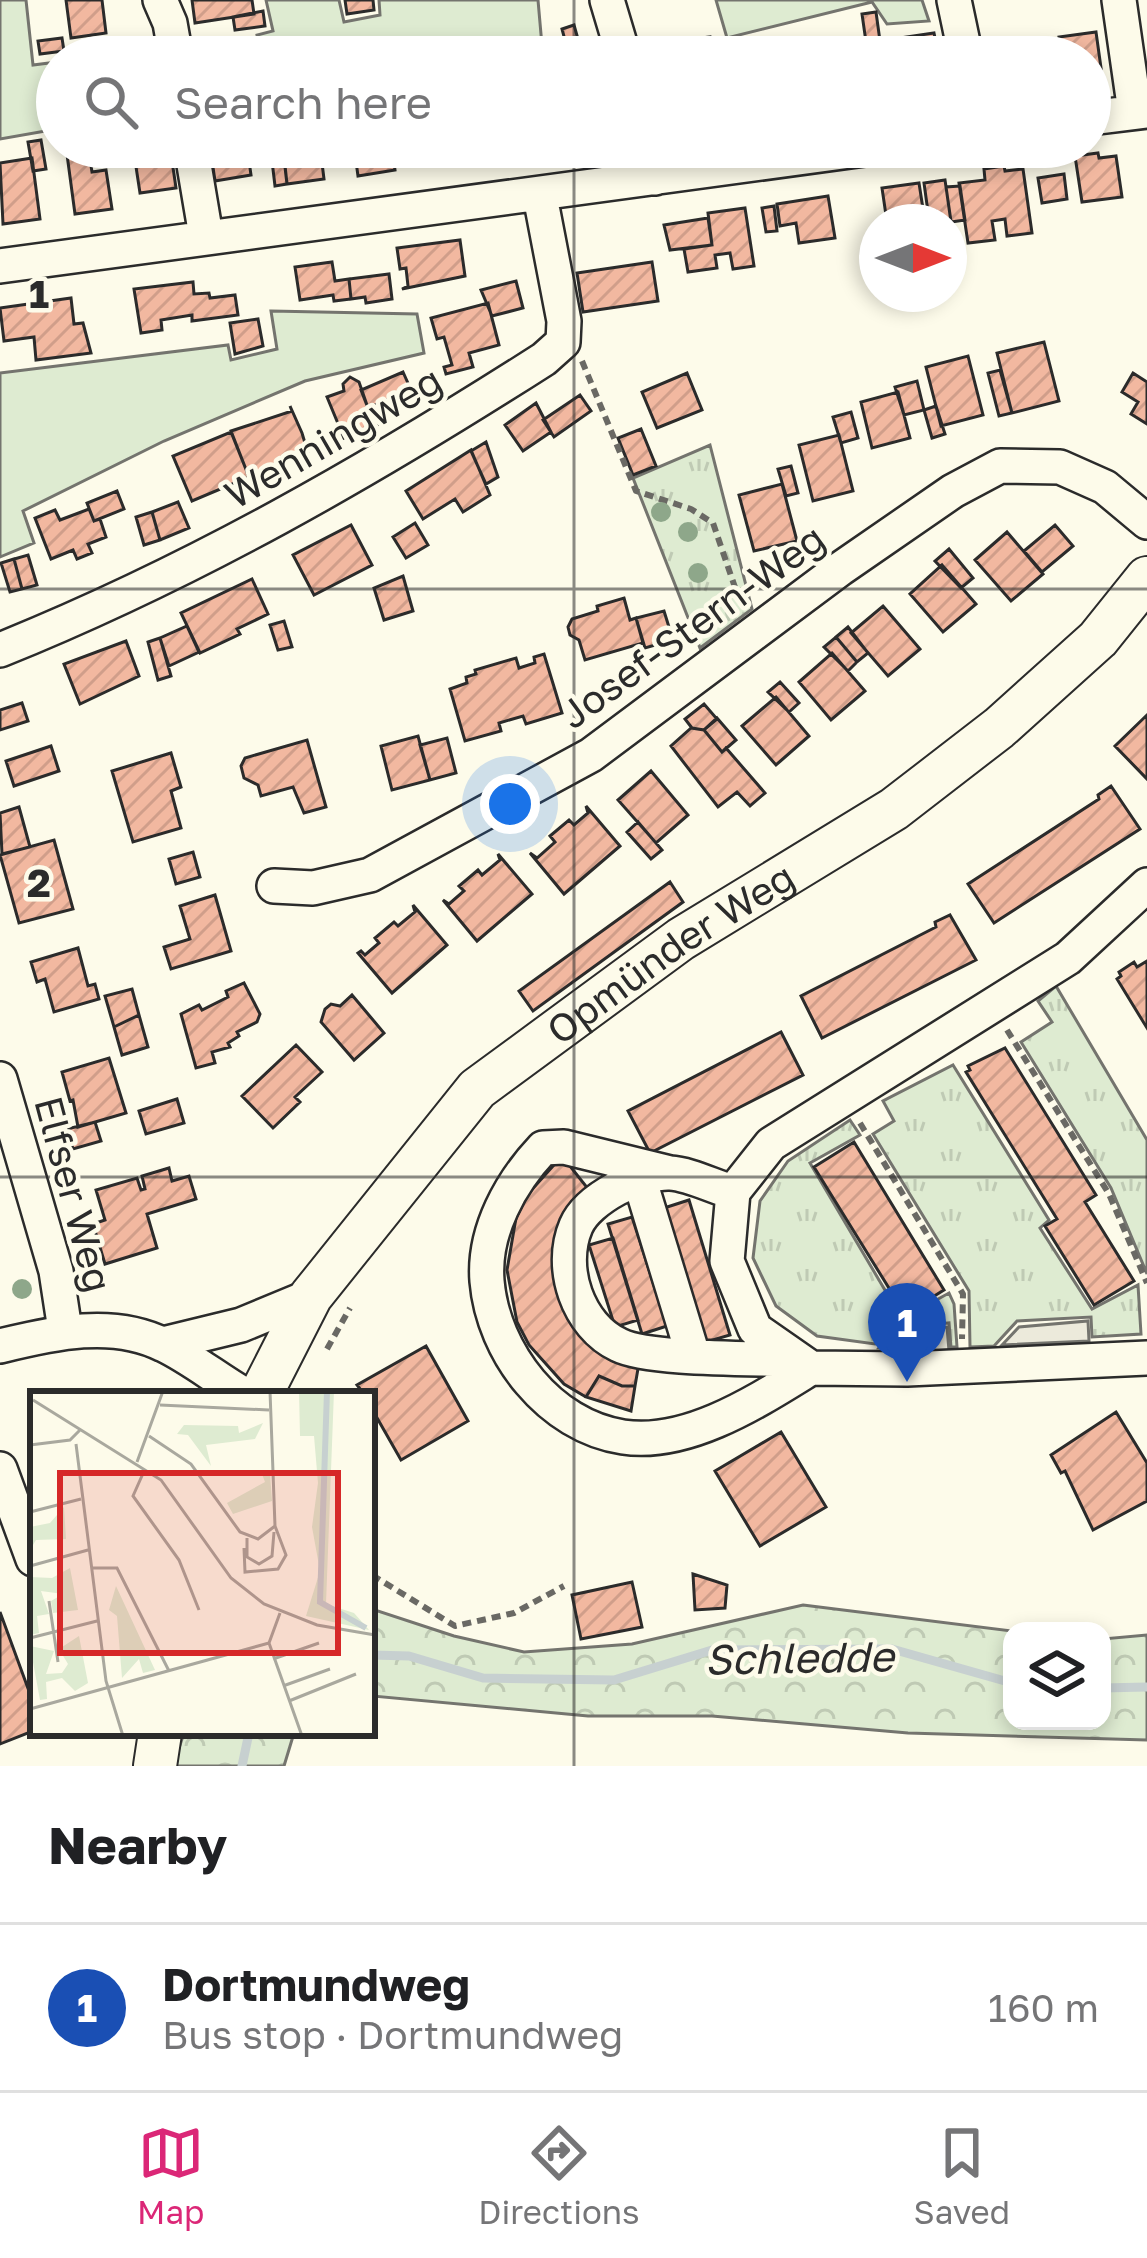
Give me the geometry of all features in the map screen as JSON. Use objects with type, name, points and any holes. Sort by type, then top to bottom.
[{"type":"main road","name":"Opmünder Weg","points":[[263,1391],[311,1296],[476,1089],[681,939],[894,809],[999,728],[1098,639],[1147,578]]},
{"type":"main road","points":[[154,1766],[159,1736]]},
{"type":"street","points":[[160,0],[172,36]]},
{"type":"street","points":[[608,0],[618,36]]},
{"type":"street","points":[[954,0],[962,36]]},
{"type":"street","points":[[1111,115],[1141,111],[1119,0]]},
{"type":"street","points":[[195,168],[206,236]]},
{"type":"street","points":[[0,266],[540,196],[632,168]]},
{"type":"street","points":[[540,196],[565,321],[562,342]]},
{"type":"street","name":"Wenningweg","points":[[0,650],[93,612],[257,532],[396,454],[544,359],[562,342]]},
{"type":"street","name":"Josef-Stern-Weg","points":[[274,886],[313,888],[370,875],[591,755],[952,491],[1000,466],[1060,467],[1105,487],[1147,522]]},
{"type":"street","points":[[803,1364],[755,1329],[727,1261],[733,1192],[771,1144],[1068,958],[1147,885]]},
{"type":"street","name":"Elfser Weg","points":[[0,1079],[56,1271],[65,1330]]},
{"type":"street","points":[[733,1192],[655,1177],[563,1147],[544,1148],[518,1175],[494,1226],[487,1279],[502,1340],[532,1386],[575,1422],[626,1438],[686,1431],[740,1412],[803,1364]]},
{"type":"street","points":[[655,1177],[693,1354]]},
{"type":"street","points":[[655,1177],[610,1190],[577,1223],[569,1267],[584,1318],[619,1346],[803,1364],[962,1366],[1147,1358]]},
{"type":"street","points":[[163,1344],[242,1325],[311,1296]]},
{"type":"street","points":[[0,1346],[65,1330],[130,1333],[163,1344],[238,1391]]},
{"type":"street","points":[[0,1469],[30,1551]]},
{"type":"path","points":[[562,342],[582,360],[636,490],[691,509],[712,523],[743,610],[764,625]]},
{"type":"path","points":[[991,1008],[1109,1194],[1147,1283]]},
{"type":"path","points":[[845,1100],[963,1294],[962,1366]]},
{"type":"path","points":[[375,1577],[455,1626],[514,1613],[564,1586]]},
{"type":"green space","points":[[0,0],[26,0],[36,65],[36,133],[0,139]]},
{"type":"green space","points":[[266,0],[339,0],[344,22],[380,15],[379,0],[538,0],[541,36],[257,36],[273,31]]},
{"type":"green space","points":[[716,0],[922,0],[929,21],[887,24],[872,2],[726,36]]},
{"type":"green space","points":[[271,311],[417,314],[424,353],[305,381],[164,441],[23,511],[34,543],[0,557],[0,373],[228,345],[231,360],[277,349]]},
{"type":"green space","points":[[710,445],[752,609],[700,648],[633,478]]},
{"type":"green space","points":[[1056,986],[1147,1140],[1147,1274],[1111,1188],[1021,1042],[1052,1022],[1038,1001]]},
{"type":"green space","points":[[953,1065],[1049,1220],[1040,1228],[1092,1309],[1138,1285],[1141,1334],[1092,1337],[1091,1317],[1017,1321],[994,1346],[970,1347],[969,1291],[873,1134],[894,1121],[883,1101]]},
{"type":"green space","points":[[850,1120],[860,1135],[810,1163],[902,1319],[949,1293],[957,1347],[951,1347],[949,1323],[893,1328],[875,1344],[817,1336],[776,1306],[753,1258],[760,1201],[788,1161]]},
{"type":"green space","points":[[803,1605],[1003,1630],[1003,1730],[1111,1730],[1111,1638],[1147,1635],[1147,1740],[908,1733],[712,1716],[588,1716],[375,1696],[375,1610],[524,1652],[632,1644]]},
{"type":"green space","points":[[183,1736],[293,1736],[284,1766],[173,1766]]},
{"type":"shaded area","points":[[1088,1321],[1089,1341],[1002,1345],[1019,1327]]},
{"type":"shaded area","points":[[947,1327],[949,1351],[879,1348],[894,1329]]},
{"type":"building","points":[[66,0],[102,0],[106,33],[71,36]]},
{"type":"building","points":[[192,0],[252,0],[254,14],[195,23]]},
{"type":"building","points":[[345,0],[373,0],[374,10],[347,14]]},
{"type":"building","points":[[263,11],[265,26],[235,30],[233,17]]},
{"type":"building","points":[[876,12],[879,36],[865,36],[862,14]]},
{"type":"building","points":[[574,25],[577,36],[564,36],[562,29]]},
{"type":"building","points":[[36,141],[36,168],[46,169],[33,171],[28,142]]},
{"type":"building","points":[[1116,156],[1122,197],[1082,202],[1077,168],[1111,168],[1111,157]]},
{"type":"building","points":[[32,158],[40,219],[3,224],[0,163]]},
{"type":"building","points":[[69,168],[106,170],[112,209],[75,214]]},
{"type":"building","points":[[136,168],[173,168],[176,188],[140,193]]},
{"type":"building","points":[[213,168],[250,168],[251,175],[215,181]]},
{"type":"building","points":[[273,168],[285,168],[287,184],[275,186]]},
{"type":"building","points":[[285,168],[323,168],[324,179],[287,184]]},
{"type":"building","points":[[357,168],[395,168],[395,170],[358,176]]},
{"type":"building","points":[[984,169],[1023,169],[1032,233],[1007,236],[1005,219],[992,221],[995,240],[968,243],[967,204],[962,204],[959,183],[985,180]]},
{"type":"building","points":[[1064,174],[1067,199],[1042,203],[1038,178]]},
{"type":"building","points":[[945,180],[948,204],[927,204],[924,183]]},
{"type":"building","points":[[919,183],[922,204],[884,204],[882,188]]},
{"type":"building","points":[[960,186],[963,204],[948,204],[946,187]]},
{"type":"building","points":[[828,196],[835,238],[799,243],[796,223],[780,226],[777,204]]},
{"type":"building","points":[[774,206],[777,231],[766,232],[762,208]]},
{"type":"building","points":[[745,208],[754,266],[733,269],[730,253],[715,255],[717,268],[688,272],[684,249],[712,245],[708,213]]},
{"type":"building","points":[[708,218],[712,245],[670,250],[664,225]]},
{"type":"building","points":[[460,240],[465,276],[402,289],[408,286],[406,268],[400,269],[397,248]]},
{"type":"building","points":[[332,262],[335,281],[349,279],[351,299],[334,301],[333,295],[300,300],[295,267]]},
{"type":"building","points":[[652,262],[658,301],[583,312],[577,273]]},
{"type":"building","points":[[389,274],[392,299],[366,303],[365,297],[351,299],[349,279]]},
{"type":"building","points":[[516,281],[523,308],[492,316],[481,290]]},
{"type":"building","points":[[193,282],[194,294],[209,293],[210,298],[235,295],[238,315],[161,320],[162,330],[141,333],[134,289]]},
{"type":"building","points":[[71,298],[74,324],[83,323],[91,353],[36,360],[34,337],[4,341],[0,308]]},
{"type":"building","points":[[488,303],[499,345],[469,353],[473,367],[446,374],[444,367],[452,365],[444,337],[437,339],[431,318]]},
{"type":"building","points":[[258,319],[263,346],[235,354],[230,323]]},
{"type":"building","points":[[1044,342],[1059,401],[1012,413],[997,353]]},
{"type":"building","points":[[968,356],[983,415],[941,426],[926,367]]},
{"type":"building","points":[[1000,370],[1012,413],[999,416],[988,373]]},
{"type":"building","points":[[403,372],[411,390],[368,408],[361,390]]},
{"type":"building","points":[[687,373],[702,410],[657,428],[642,392]]},
{"type":"building","points":[[1133,373],[1147,382],[1147,424],[1131,414],[1138,402],[1122,392]]},
{"type":"building","points":[[350,377],[359,382],[380,424],[344,438],[327,397],[344,391],[343,384]]},
{"type":"building","points":[[917,381],[924,410],[904,415],[895,387]]},
{"type":"building","points":[[898,392],[910,438],[872,448],[861,402]]},
{"type":"building","points":[[580,395],[591,411],[554,437],[543,420]]},
{"type":"building","points":[[536,403],[551,432],[523,451],[505,425]]},
{"type":"building","points":[[290,406],[302,433],[308,453],[249,477],[231,431],[292,411]]},
{"type":"building","points":[[936,406],[945,434],[932,438],[924,410]]},
{"type":"building","points":[[851,412],[858,438],[841,443],[833,417]]},
{"type":"building","points":[[641,429],[656,466],[633,475],[618,438]]},
{"type":"building","points":[[231,432],[249,477],[192,501],[173,456]]},
{"type":"building","points":[[839,435],[853,491],[813,501],[799,445]]},
{"type":"building","points":[[486,442],[498,477],[486,484],[471,451]]},
{"type":"building","points":[[471,450],[490,495],[463,512],[455,499],[423,519],[406,491]]},
{"type":"building","points":[[791,466],[798,493],[786,496],[778,469]]},
{"type":"building","points":[[782,484],[797,541],[754,551],[739,495]]},
{"type":"building","points":[[117,491],[124,509],[94,521],[87,503]]},
{"type":"building","points":[[178,502],[189,528],[160,540],[152,512]]},
{"type":"building","points":[[89,509],[94,521],[100,519],[106,537],[88,544],[92,553],[77,559],[73,550],[51,559],[35,518],[55,510],[60,520]]},
{"type":"building","points":[[152,512],[160,540],[144,545],[136,517]]},
{"type":"building","points":[[415,523],[428,545],[406,558],[393,537]]},
{"type":"building","points":[[351,525],[372,565],[314,595],[293,555]]},
{"type":"building","points":[[1055,525],[1073,546],[1042,572],[1024,551]]},
{"type":"building","points":[[1007,532],[1043,574],[1011,601],[975,560]]},
{"type":"building","points":[[949,549],[973,578],[961,588],[935,561]]},
{"type":"building","points":[[28,555],[37,585],[22,589],[14,559]]},
{"type":"building","points":[[14,559],[22,589],[10,592],[1,563]]},
{"type":"building","points":[[942,565],[976,604],[943,632],[910,594]]},
{"type":"building","points":[[403,576],[413,611],[384,620],[374,588]]},
{"type":"building","points":[[252,579],[268,614],[200,653],[181,613]]},
{"type":"building","points":[[624,598],[643,643],[585,660],[579,640],[570,635],[572,619]]},
{"type":"building","points":[[883,606],[920,649],[888,676],[851,633]]},
{"type":"building","points":[[664,611],[673,640],[645,648],[636,618]]},
{"type":"building","points":[[284,621],[292,647],[278,650],[270,625]]},
{"type":"building","points":[[187,626],[199,652],[169,666],[160,638]]},
{"type":"building","points":[[848,627],[868,653],[857,662],[836,637]]},
{"type":"building","points":[[836,637],[857,662],[848,671],[824,647]]},
{"type":"building","points":[[160,638],[171,676],[158,680],[148,642]]},
{"type":"building","points":[[126,641],[139,676],[80,704],[64,664]]},
{"type":"building","points":[[832,653],[865,691],[831,720],[799,682]]},
{"type":"building","points":[[544,654],[562,713],[526,724],[523,716],[499,723],[501,731],[465,741],[450,689],[467,683],[466,677],[476,674],[475,670],[516,658],[519,668]]},
{"type":"building","points":[[780,682],[799,703],[789,712],[768,692]]},
{"type":"building","points":[[776,697],[809,736],[776,765],[742,726]]},
{"type":"building","points":[[22,703],[28,721],[0,730],[0,710]]},
{"type":"building","points":[[704,704],[717,719],[704,730],[692,728],[685,719]]},
{"type":"building","points":[[1147,715],[1147,779],[1115,746]]},
{"type":"building","points":[[717,718],[736,740],[722,752],[704,730]]},
{"type":"building","points":[[691,728],[704,730],[722,752],[726,748],[765,793],[750,806],[737,792],[718,807],[671,746]]},
{"type":"building","points":[[418,736],[430,780],[392,790],[381,746]]},
{"type":"building","points":[[447,738],[456,773],[430,780],[420,745]]},
{"type":"building","points":[[307,740],[326,807],[304,813],[293,787],[261,796],[258,785],[244,778],[245,758]]},
{"type":"building","points":[[51,746],[59,771],[14,786],[6,761]]},
{"type":"building","points":[[171,753],[181,787],[171,791],[181,828],[133,842],[112,771]]},
{"type":"building","points":[[651,771],[688,815],[656,843],[618,800]]},
{"type":"building","points":[[1111,786],[1140,829],[994,923],[968,884],[1099,799]]},
{"type":"building","points":[[586,806],[620,846],[564,894],[530,853],[537,858],[555,842],[550,836],[569,820],[574,825],[588,813]]},
{"type":"building","points":[[19,807],[30,847],[2,854],[0,813]]},
{"type":"building","points":[[638,822],[662,850],[651,859],[627,832]]},
{"type":"building","points":[[54,840],[73,909],[19,923],[0,855]]},
{"type":"building","points":[[193,852],[200,877],[176,884],[169,859]]},
{"type":"building","points":[[498,854],[532,894],[477,941],[443,900],[449,904],[464,891],[459,886],[500,860]]},
{"type":"building","points":[[670,882],[683,902],[533,1011],[519,991]]},
{"type":"building","points":[[215,895],[231,951],[171,969],[164,947],[190,939],[180,906]]},
{"type":"building","points":[[413,905],[447,945],[392,993],[358,953],[365,955],[379,943],[375,938],[415,912]]},
{"type":"building","points":[[950,915],[976,960],[822,1038],[801,996],[936,927],[935,922]]},
{"type":"building","points":[[78,948],[88,986],[95,984],[99,999],[54,1012],[45,979],[37,982],[31,962]]},
{"type":"building","points":[[1147,961],[1147,1028],[1117,979],[1134,962],[1137,967]]},
{"type":"building","points":[[244,983],[260,1014],[257,1022],[237,1032],[230,1047],[212,1052],[215,1063],[196,1068],[181,1014],[199,1005],[202,1010]]},
{"type":"building","points":[[132,989],[139,1015],[114,1027],[105,996]]},
{"type":"building","points":[[352,995],[384,1033],[354,1060],[321,1022],[325,1009],[331,1004],[340,1006]]},
{"type":"building","points":[[139,1015],[148,1047],[122,1055],[114,1027]]},
{"type":"building","points":[[781,1032],[803,1075],[650,1153],[628,1111]]},
{"type":"building","points":[[296,1045],[322,1072],[295,1097],[300,1102],[273,1128],[242,1096]]},
{"type":"building","points":[[1005,1048],[1096,1195],[1085,1202],[1134,1281],[1094,1305],[1045,1226],[1057,1219],[966,1072],[968,1066]]},
{"type":"building","points":[[109,1058],[126,1113],[78,1127],[62,1072]]},
{"type":"building","points":[[177,1099],[184,1123],[146,1134],[139,1111]]},
{"type":"building","points":[[95,1122],[101,1141],[73,1149],[67,1129]]},
{"type":"building","points":[[854,1142],[944,1290],[905,1314],[814,1167]]},
{"type":"building","points":[[562,1156],[593,1195],[565,1312],[639,1363],[635,1386],[599,1376],[586,1397],[564,1384],[529,1345],[517,1322],[507,1270],[516,1218],[527,1195]]},
{"type":"building","points":[[169,1168],[172,1181],[189,1176],[196,1199],[147,1214],[157,1248],[105,1264],[93,1224],[105,1220],[96,1190],[137,1178],[141,1190],[145,1189],[142,1176]]},
{"type":"building","points":[[689,1200],[730,1335],[706,1342],[664,1208]]},
{"type":"building","points":[[632,1217],[667,1326],[642,1334],[608,1224]]},
{"type":"building","points":[[613,1238],[638,1320],[615,1327],[589,1245]]},
{"type":"building","points":[[426,1346],[468,1421],[401,1460],[375,1414],[375,1391],[362,1391],[357,1385]]},
{"type":"building","points":[[599,1376],[635,1386],[631,1411],[586,1397]]},
{"type":"building","points":[[1116,1412],[1147,1463],[1147,1501],[1093,1530],[1065,1471],[1061,1473],[1051,1455]]},
{"type":"building","points":[[781,1432],[826,1507],[760,1546],[715,1471]]},
{"type":"building","points":[[693,1574],[727,1585],[725,1608],[695,1610]]},
{"type":"building","points":[[632,1582],[642,1627],[581,1639],[572,1595]]},
{"type":"building","points":[[0,1612],[30,1694],[30,1732],[0,1744]]},
{"type":"waterway","name":"Schledde","points":[[375,1655],[409,1656],[483,1678],[614,1680],[712,1650],[892,1649],[1003,1680]]},
{"type":"waterway","name":"Schledde","points":[[1111,1688],[1147,1687]]},
{"type":"waterway","name":"Schledde","points":[[242,1766],[248,1736]]},
{"type":"place","name":"Dortmundweg","points":[[907,1382]]}]
